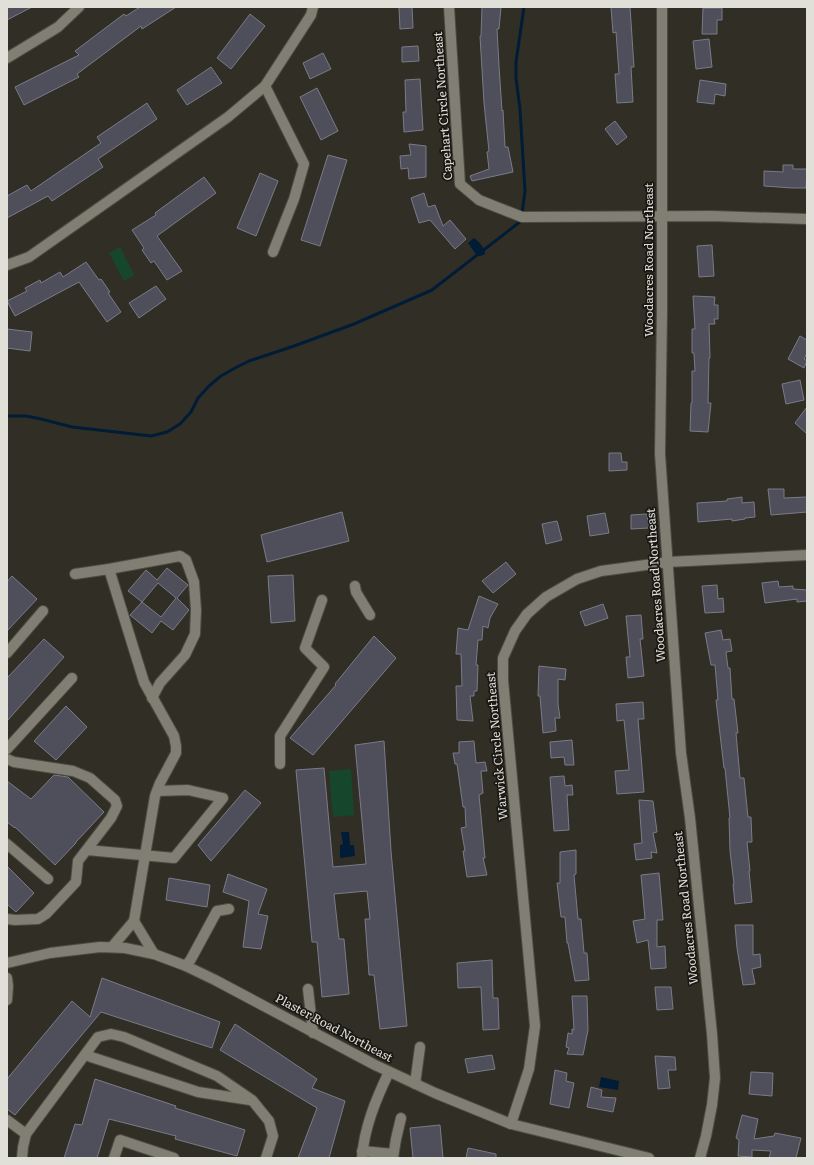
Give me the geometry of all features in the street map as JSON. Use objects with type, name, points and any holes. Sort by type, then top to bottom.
[{"type":"street","points":[[7,58],[58,27],[79,7]]},
{"type":"street","points":[[7,265],[36,253],[228,117],[265,86],[312,15],[313,7]]},
{"type":"street","name":"Capehart Circle Northeast","points":[[449,7],[460,184],[479,200],[522,217],[712,216],[807,219]]},
{"type":"street","name":"Woodacres Road Northeast","points":[[662,7],[662,312],[660,454],[681,753],[690,818],[713,1042],[714,1078],[712,1105],[700,1158]]},
{"type":"street","points":[[265,86],[304,164],[294,199],[273,252]]},
{"type":"street","name":"Warwick Circle Northeast","points":[[511,1124],[529,1069],[535,1026],[503,680],[503,658],[515,631],[527,614],[546,597],[578,579],[601,571],[668,562],[807,555]]},
{"type":"street","points":[[75,574],[180,556],[186,560],[194,582],[196,610],[195,634],[185,655],[160,684],[152,698]]},
{"type":"street","points":[[109,569],[144,682],[174,736],[176,746],[176,753],[155,796],[134,921],[112,947]]},
{"type":"street","points":[[356,586],[356,592],[370,615]]},
{"type":"street","points":[[280,764],[280,736],[324,667],[305,648],[322,600]]},
{"type":"street","points":[[7,653],[43,611]]},
{"type":"street","points":[[7,749],[72,678]]},
{"type":"street","points":[[7,759],[14,762],[73,771],[90,778],[115,800],[117,806],[111,818],[78,861],[76,882],[46,914],[32,919],[7,919]]},
{"type":"street","points":[[87,850],[174,858],[222,798],[188,790],[157,791]]},
{"type":"street","points":[[7,844],[48,879]]},
{"type":"street","points":[[186,966],[217,910],[229,909]]},
{"type":"street","points":[[134,921],[154,954]]},
{"type":"street","name":"Plaster Road Northeast","points":[[7,963],[44,954],[100,947],[130,949],[154,954],[186,966],[389,1072],[434,1093],[511,1124],[649,1158]]},
{"type":"street","points":[[7,978],[7,1000]]},
{"type":"street","points":[[308,989],[313,1033]]},
{"type":"street","points":[[22,1158],[22,1147],[26,1134],[98,1037],[111,1034],[217,1076],[252,1100],[270,1121],[273,1136],[266,1158]]},
{"type":"street","points":[[415,1084],[420,1047]]},
{"type":"street","points":[[85,1056],[198,1092],[252,1100]]},
{"type":"street","points":[[389,1072],[368,1125],[362,1154],[393,1156],[401,1118]]},
{"type":"street","points":[[7,1120],[26,1134]]},
{"type":"street","points":[[114,1158],[120,1140],[174,1158]]},
{"type":"green space","points":[[120,247],[134,275],[124,281],[109,253]]},
{"type":"green space","points":[[351,769],[354,815],[333,817],[329,771]]},
{"type":"water","points":[[474,238],[483,247],[485,254],[477,256],[468,243]]},
{"type":"water","points":[[341,832],[349,832],[350,845],[354,845],[355,856],[340,858],[340,845],[343,844]]},
{"type":"water","points":[[601,1077],[619,1081],[618,1090],[599,1087]]},
{"type":"building","points":[[7,7],[32,7],[7,20]]},
{"type":"building","points":[[140,7],[176,7],[142,29],[141,26],[77,74],[79,77],[24,105],[15,87],[79,55],[75,51],[124,14],[126,16]]},
{"type":"building","points":[[399,7],[412,7],[413,28],[400,29]]},
{"type":"building","points":[[482,7],[501,7],[499,29],[497,29],[502,111],[503,110],[505,147],[508,147],[513,172],[472,181],[470,176],[489,169],[487,152],[489,151],[484,103],[480,36]]},
{"type":"building","points":[[611,7],[630,7],[634,67],[631,67],[633,102],[617,103],[615,74],[619,74],[616,32],[613,33]]},
{"type":"building","points":[[703,8],[722,8],[722,20],[717,20],[717,34],[702,34]]},
{"type":"building","points":[[250,14],[265,26],[231,69],[217,58]]},
{"type":"building","points":[[709,39],[712,67],[696,69],[693,41]]},
{"type":"building","points":[[418,46],[419,61],[402,62],[402,47]]},
{"type":"building","points":[[323,53],[331,69],[310,79],[303,63]]},
{"type":"building","points":[[211,67],[222,83],[187,105],[177,90]]},
{"type":"building","points":[[420,79],[423,130],[404,132],[403,112],[406,112],[405,80]]},
{"type":"building","points":[[700,80],[726,84],[725,96],[715,94],[714,104],[697,102]]},
{"type":"building","points":[[317,88],[338,131],[321,140],[300,97]]},
{"type":"building","points":[[147,103],[157,119],[98,159],[103,167],[52,201],[48,196],[7,218],[7,196],[27,185],[31,191],[101,143],[97,137]]},
{"type":"building","points":[[615,121],[627,137],[617,145],[605,129]]},
{"type":"building","points":[[409,144],[426,146],[426,177],[409,179],[408,168],[401,169],[400,156],[411,155]]},
{"type":"building","points":[[328,155],[347,160],[320,246],[301,240]]},
{"type":"building","points":[[783,165],[793,165],[793,169],[807,169],[806,188],[764,186],[764,171],[783,172]]},
{"type":"building","points":[[260,173],[278,181],[256,236],[237,228]]},
{"type":"building","points":[[204,177],[216,193],[157,236],[182,271],[167,280],[154,261],[151,263],[142,250],[144,248],[132,230],[156,215],[155,213]]},
{"type":"building","points":[[424,193],[428,207],[435,205],[443,226],[450,220],[466,239],[455,249],[430,220],[419,223],[411,198]]},
{"type":"building","points":[[712,245],[714,276],[699,277],[697,246]]},
{"type":"building","points":[[86,262],[99,280],[101,279],[110,292],[108,293],[121,312],[107,322],[79,282],[15,316],[7,301],[27,291],[25,288],[40,280],[41,283],[60,272],[63,277]]},
{"type":"building","points":[[156,286],[166,299],[139,318],[129,303]]},
{"type":"building","points":[[693,296],[715,297],[714,305],[718,305],[718,319],[714,319],[715,324],[709,324],[710,358],[708,403],[711,403],[708,432],[690,431],[692,371],[695,371],[694,353],[692,353],[692,329],[695,329]]},
{"type":"building","points":[[7,329],[32,332],[30,351],[7,348]]},
{"type":"building","points":[[800,336],[807,340],[807,353],[804,359],[807,361],[804,368],[788,359]]},
{"type":"building","points":[[800,380],[804,400],[786,404],[782,384]]},
{"type":"building","points":[[807,407],[807,434],[795,423]]},
{"type":"building","points":[[609,453],[621,453],[622,462],[627,462],[627,470],[609,471]]},
{"type":"building","points":[[768,489],[784,489],[784,498],[807,497],[807,512],[771,515]]},
{"type":"building","points":[[742,497],[742,503],[754,502],[755,517],[732,521],[732,519],[698,522],[697,503],[727,501],[727,499]]},
{"type":"building","points":[[342,512],[349,541],[267,562],[261,535]]},
{"type":"building","points":[[605,513],[609,533],[590,536],[587,516]]},
{"type":"building","points":[[647,514],[649,528],[631,529],[631,515]]},
{"type":"building","points":[[557,521],[562,540],[546,544],[542,524]]},
{"type":"building","points":[[506,562],[516,574],[493,593],[482,581]]},
{"type":"building","points":[[167,568],[188,585],[177,598],[189,610],[173,630],[161,621],[152,633],[130,615],[142,602],[128,591],[146,570],[157,580]],"holes":[[[158,583],[176,598],[161,617],[142,602]]]},
{"type":"building","points":[[293,575],[295,621],[271,623],[268,576]]},
{"type":"building","points":[[12,576],[37,599],[7,631],[7,582]]},
{"type":"building","points":[[778,581],[779,587],[793,586],[793,589],[807,590],[807,601],[797,602],[797,599],[765,603],[762,583]]},
{"type":"building","points":[[717,585],[718,599],[723,598],[724,612],[705,613],[702,586]]},
{"type":"building","points":[[479,596],[498,604],[490,618],[488,628],[483,626],[482,640],[478,640],[476,665],[478,665],[477,691],[474,691],[474,696],[470,696],[473,721],[457,720],[456,686],[462,686],[461,654],[456,654],[458,628],[468,630]]},
{"type":"building","points":[[603,604],[608,618],[585,626],[580,612]]},
{"type":"building","points":[[641,615],[643,639],[640,639],[644,676],[628,678],[626,657],[630,657],[626,616]]},
{"type":"building","points":[[721,630],[723,640],[730,639],[732,651],[726,652],[728,668],[730,668],[732,699],[734,699],[738,733],[736,733],[740,778],[744,778],[748,817],[751,817],[752,842],[747,842],[752,902],[735,904],[730,851],[730,818],[716,700],[718,700],[715,665],[711,665],[705,633]]},
{"type":"building","points":[[374,636],[396,658],[313,755],[290,738],[336,685],[335,684]]},
{"type":"building","points":[[44,639],[64,657],[7,721],[7,678]]},
{"type":"building","points":[[539,666],[566,669],[565,680],[558,679],[558,704],[560,718],[555,718],[556,731],[543,733],[540,696],[538,696]]},
{"type":"building","points":[[643,702],[644,719],[638,719],[644,792],[617,794],[615,771],[629,770],[624,720],[617,721],[616,704]]},
{"type":"building","points":[[66,706],[87,727],[56,760],[34,741]]},
{"type":"building","points":[[572,740],[574,765],[565,765],[564,757],[551,758],[550,742]]},
{"type":"building","points":[[384,741],[391,851],[407,1026],[380,1029],[374,975],[369,975],[365,919],[370,919],[367,891],[334,894],[339,939],[344,939],[349,994],[322,997],[317,942],[312,942],[296,770],[324,768],[333,867],[366,864],[355,745]]},
{"type":"building","points":[[474,741],[476,763],[485,762],[487,771],[481,771],[483,793],[479,795],[485,858],[483,858],[487,875],[467,877],[461,828],[466,827],[465,807],[463,807],[457,764],[455,764],[453,753],[459,753],[459,742]]},
{"type":"building","points":[[54,775],[68,777],[104,812],[55,865],[15,827],[7,822],[7,781],[31,799]]},
{"type":"building","points":[[564,776],[565,786],[572,785],[573,795],[567,795],[569,830],[554,831],[550,777]]},
{"type":"building","points":[[245,790],[261,803],[211,861],[198,845]]},
{"type":"building","points":[[639,800],[653,801],[657,832],[653,833],[657,853],[651,852],[652,858],[636,860],[634,844],[642,843]]},
{"type":"building","points":[[576,850],[576,874],[574,875],[578,919],[581,919],[584,953],[587,953],[589,980],[575,981],[567,943],[565,917],[561,917],[557,883],[560,883],[560,852]]},
{"type":"building","points":[[7,866],[34,893],[16,912],[7,904]]},
{"type":"building","points":[[659,873],[663,920],[657,920],[657,947],[665,946],[666,968],[651,969],[648,940],[637,943],[633,921],[645,919],[641,875]]},
{"type":"building","points":[[228,874],[267,889],[258,914],[268,916],[261,949],[243,947],[249,901],[223,892]]},
{"type":"building","points":[[169,878],[210,885],[207,907],[166,900]]},
{"type":"building","points":[[735,925],[753,925],[753,955],[760,954],[761,967],[752,969],[755,984],[743,985]]},
{"type":"building","points":[[492,960],[493,998],[498,998],[499,1029],[483,1030],[481,987],[458,988],[457,963]]},
{"type":"building","points":[[102,978],[220,1022],[212,1048],[101,1012],[15,1115],[7,1109],[7,1079],[72,1001],[90,1017]]},
{"type":"building","points":[[655,987],[671,987],[673,1009],[657,1010]]},
{"type":"building","points":[[572,996],[587,996],[588,1030],[583,1055],[567,1054],[569,1048],[566,1047],[568,1033],[572,1034],[572,1029],[574,1030]]},
{"type":"building","points":[[235,1024],[317,1079],[312,1088],[345,1101],[329,1158],[298,1158],[317,1108],[220,1050]]},
{"type":"building","points":[[492,1055],[495,1069],[468,1073],[465,1059]]},
{"type":"building","points":[[655,1056],[675,1057],[676,1070],[668,1070],[670,1088],[658,1089]]},
{"type":"building","points":[[555,1070],[567,1073],[566,1081],[574,1083],[569,1108],[550,1104]]},
{"type":"building","points":[[751,1072],[773,1073],[772,1096],[749,1094]]},
{"type":"building","points":[[95,1079],[176,1106],[175,1108],[245,1130],[237,1156],[175,1139],[176,1136],[109,1119],[97,1158],[64,1158],[75,1124],[82,1125]]},
{"type":"building","points":[[591,1087],[602,1090],[601,1097],[616,1098],[613,1112],[587,1107]]},
{"type":"building","points":[[742,1115],[758,1119],[754,1139],[774,1136],[775,1133],[801,1138],[796,1158],[769,1158],[771,1151],[752,1150],[752,1157],[738,1156],[739,1140],[736,1138]]},
{"type":"building","points":[[440,1125],[443,1158],[413,1158],[410,1128]]},
{"type":"building","points":[[468,1148],[496,1154],[496,1158],[466,1158]]},
{"type":"waterway","points":[[7,416],[26,416],[72,427],[151,436],[167,432],[180,424],[191,412],[198,398],[221,376],[249,361],[354,324],[432,290],[521,221],[525,191],[516,62],[524,7]]}]
